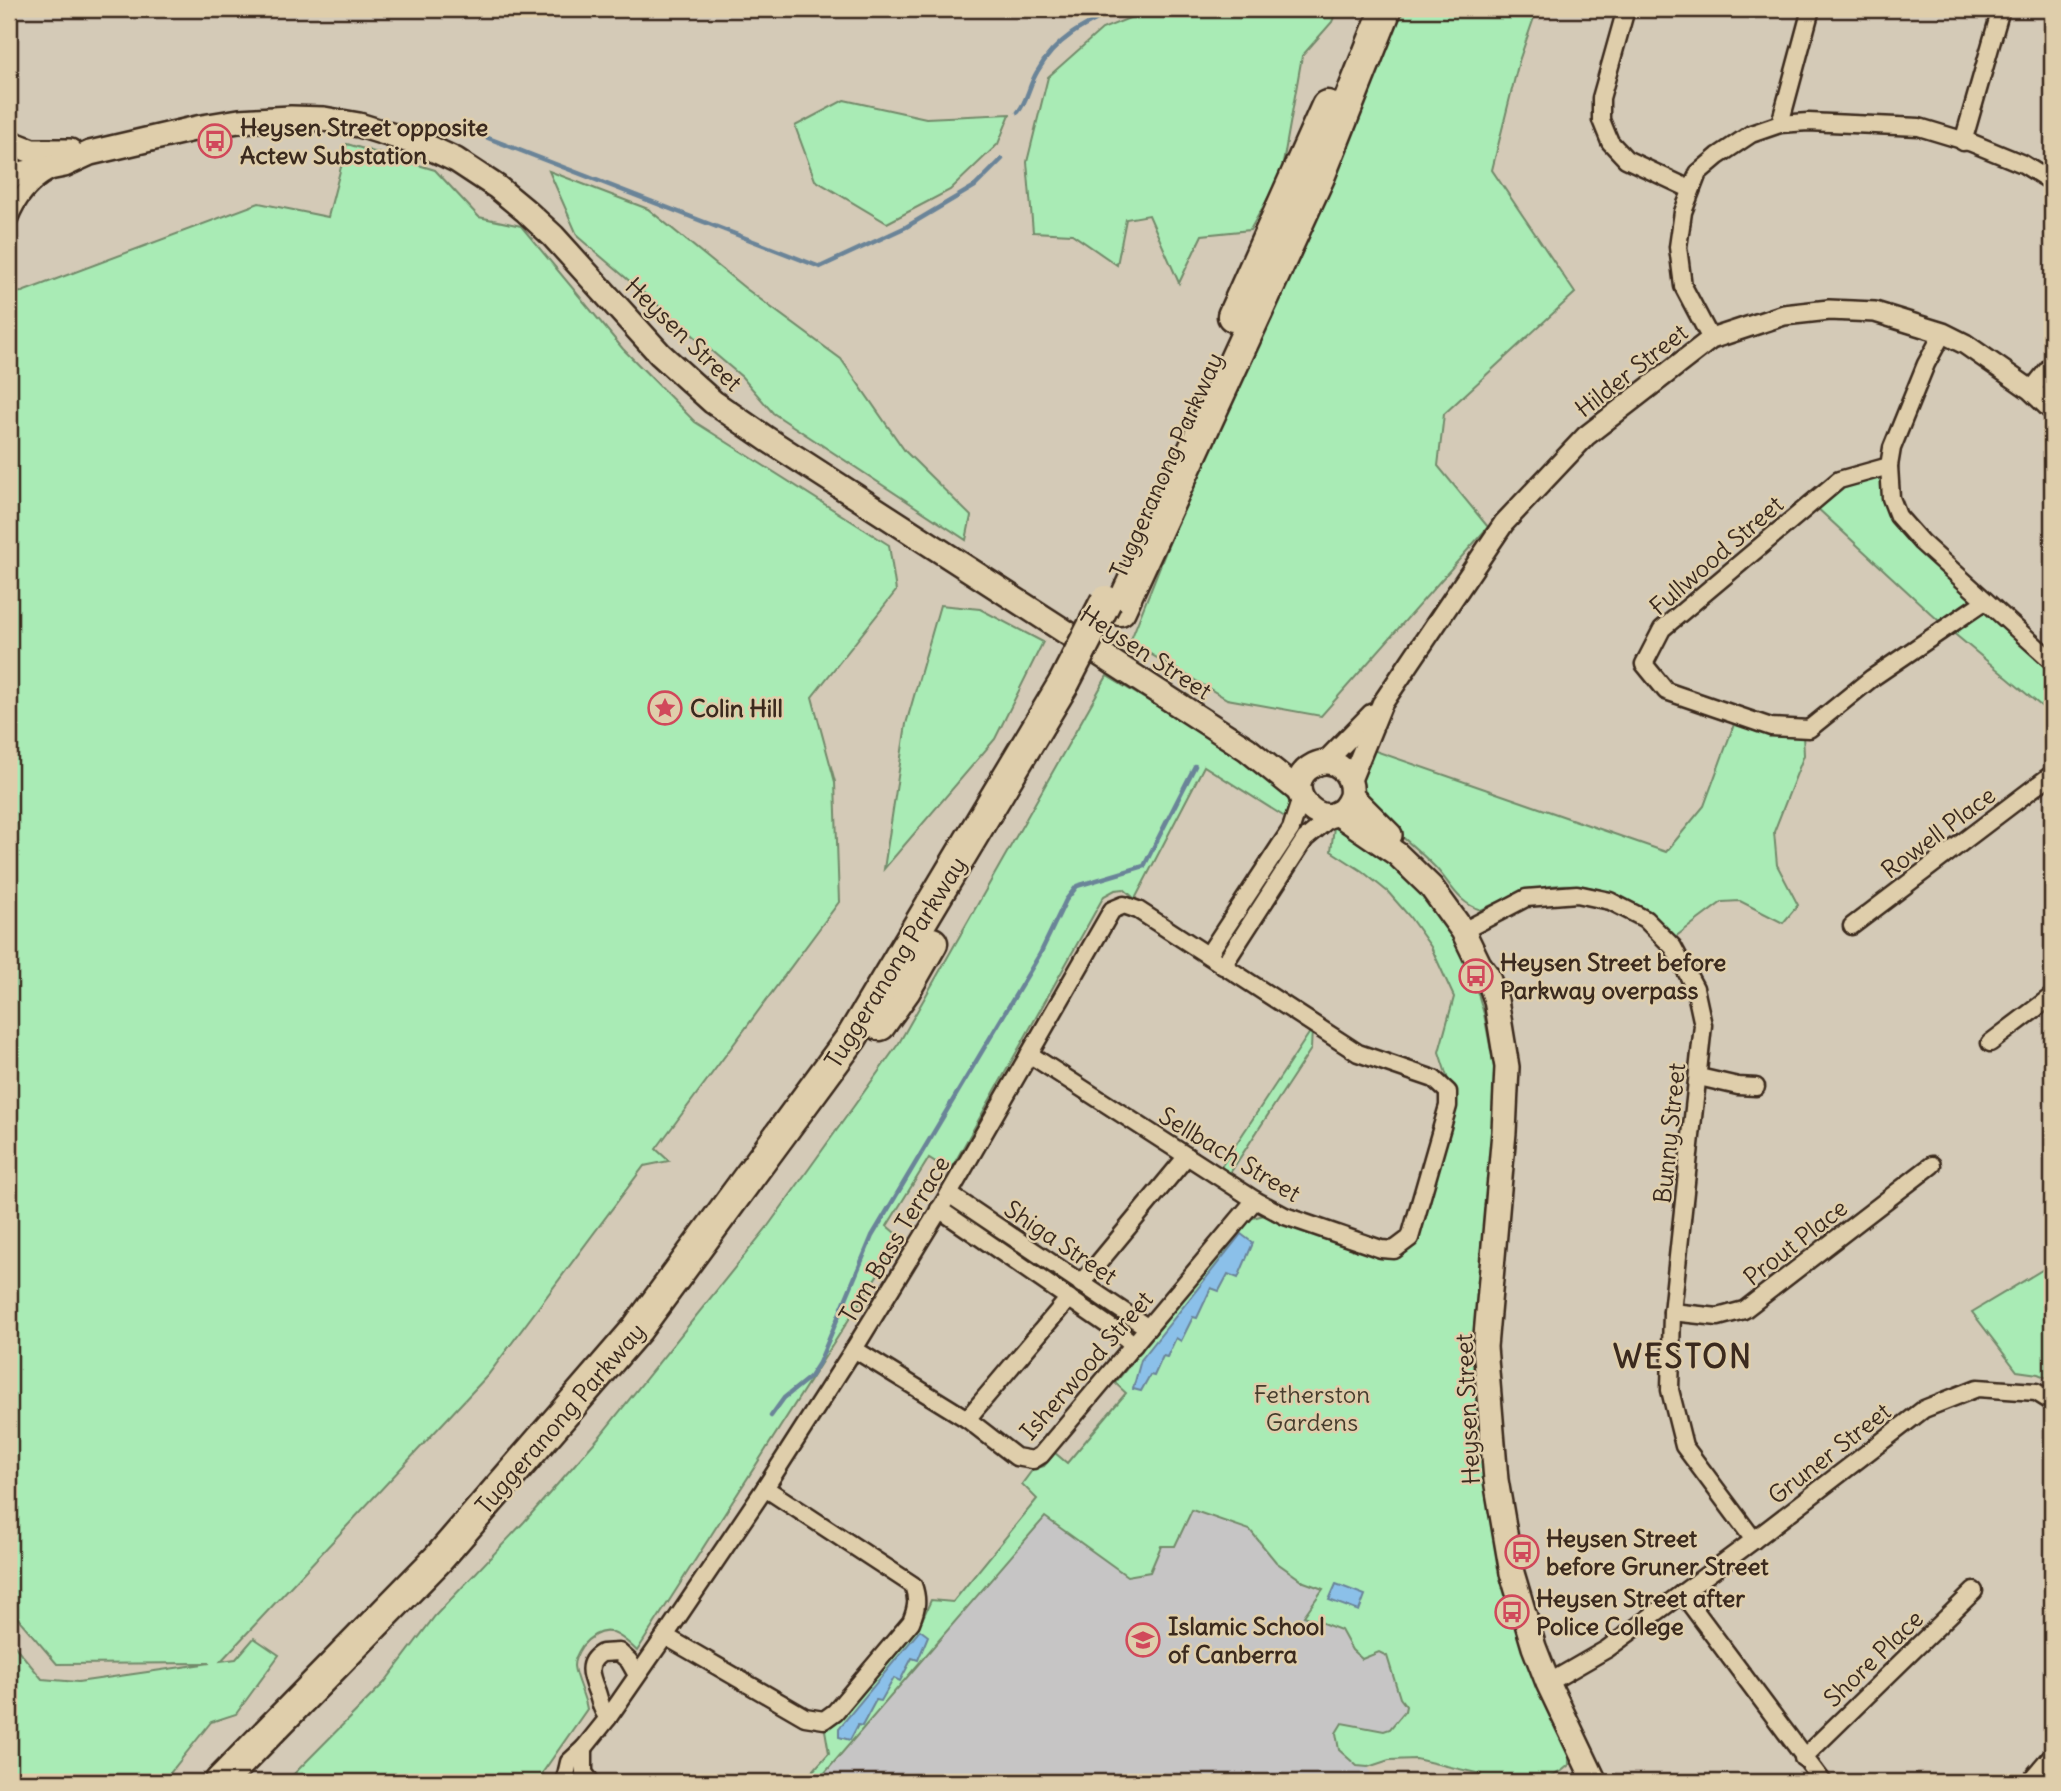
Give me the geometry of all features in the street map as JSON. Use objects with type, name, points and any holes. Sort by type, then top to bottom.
[{"type":"highway","name":"Tuggeranong Parkway","points":[[1113,606],[1367,9]]},
{"type":"highway","name":"Tuggeranong Parkway","points":[[243,1782],[455,1565],[656,1335],[905,990],[1113,606],[1319,177],[1386,9]]},
{"type":"highway","name":"Tuggeranong Parkway","points":[[220,1782],[439,1558],[637,1329],[852,1037],[1071,687]]},
{"type":"main road","name":"Heysen Street","points":[[9,176],[75,156],[202,127],[239,121],[291,118],[324,118],[359,125],[426,146],[456,160],[497,187],[544,228],[660,354],[713,402],[1247,748],[1300,794],[1306,807],[1314,813],[1324,815],[1344,801]]},
{"type":"main road","points":[[9,142],[32,151],[75,156]]},
{"type":"main road","name":"Heysen Street","points":[[9,164],[75,156]]},
{"type":"main road","name":"Heysen Street","points":[[1247,748],[1341,767],[1344,801],[1379,826],[1422,863],[1441,887],[1489,961],[1487,975],[1498,1008],[1507,1068],[1485,1347],[1496,1480],[1512,1573],[1548,1683],[1595,1782]]},
{"type":"main road","points":[[1300,794],[1301,779],[1320,764]]},
{"type":"street","points":[[1626,9],[1601,98],[1601,120],[1610,142],[1626,159],[1690,189]]},
{"type":"street","points":[[1780,124],[1811,9]]},
{"type":"street","points":[[1963,142],[2001,9]]},
{"type":"street","points":[[1711,339],[1683,286],[1678,247],[1683,212],[1698,173],[1751,134],[1780,124],[1808,122],[1919,127],[1972,143],[2022,164],[2052,182]]},
{"type":"street","points":[[9,219],[21,195],[30,185],[75,156]]},
{"type":"street","name":"Hilder Street","points":[[1320,764],[1382,704],[1504,523],[1586,436],[1711,339],[1784,315],[1829,310],[1875,312],[1943,333],[1987,358],[2031,390],[2052,410]]},
{"type":"street","points":[[1943,333],[1926,365],[1892,448],[1889,466],[1891,498],[1898,516],[1921,542],[2052,661]]},
{"type":"street","points":[[2031,390],[2052,364]]},
{"type":"street","name":"Fullwood Street","points":[[1889,466],[1839,480],[1662,629],[1644,664],[1666,691],[1771,727],[1810,729],[1872,678],[1985,601]]},
{"type":"street","name":"Hilder Street","points":[[1344,801],[1382,704]]},
{"type":"street","name":"Rowell Place","points":[[1852,926],[2052,774]]},
{"type":"street","points":[[1208,955],[1291,829],[1300,794]]},
{"type":"street","points":[[1223,966],[1305,839],[1344,801]]},
{"type":"street","name":"Bunny Street","points":[[1469,928],[1526,898],[1577,894],[1610,901],[1645,919],[1673,947],[1695,988],[1703,1025],[1672,1312],[1670,1390],[1684,1446],[1754,1540]]},
{"type":"street","name":"Tom Bass Terrace","points":[[569,1782],[566,1775],[569,1762],[608,1718],[665,1636],[765,1488],[854,1349],[949,1194],[1109,913],[1124,905],[1138,910],[1208,955]]},
{"type":"street","name":"Sellbach Street","points":[[1029,1054],[1255,1200],[1285,1216],[1381,1249],[1394,1250],[1410,1238],[1448,1106],[1448,1092],[1434,1079],[1358,1053],[1208,955]]},
{"type":"street","points":[[1990,1043],[2052,996]]},
{"type":"street","points":[[1699,1077],[1738,1086],[1756,1087]]},
{"type":"street","points":[[1082,1284],[1187,1156]]},
{"type":"street","name":"Prout Place","points":[[1672,1312],[1718,1317],[1744,1310],[1932,1165]]},
{"type":"street","name":"Shiga Street","points":[[949,1194],[1148,1328]]},
{"type":"street","name":"Isherwood Street","points":[[854,1349],[967,1419],[1016,1457],[1033,1460],[1041,1455],[1255,1200]]},
{"type":"street","name":"Shiga Street","points":[[939,1209],[1134,1345]]},
{"type":"street","points":[[967,1419],[1069,1298]]},
{"type":"street","name":"Gruner Street","points":[[1548,1683],[1607,1649],[1924,1409],[1977,1388],[2036,1392],[2052,1402]]},
{"type":"street","points":[[665,1636],[806,1717],[824,1720],[835,1712],[911,1622],[918,1597],[913,1585],[765,1488]]},
{"type":"street","name":"Shore Place","points":[[1803,1758],[1974,1591]]},
{"type":"street","points":[[1682,1594],[1823,1782]]},
{"type":"street","points":[[608,1718],[602,1711],[591,1679],[592,1662],[602,1653],[619,1652],[629,1661],[637,1675]]},
{"type":"street","points":[[584,1748],[584,1773],[591,1782]]},
{"type":"street","points":[[2029,1782],[2052,1755]]},
{"type":"shaded area","name":"Islamic School of Canberra","points":[[1191,1510],[1250,1530],[1276,1562],[1304,1582],[1323,1589],[1304,1616],[1341,1630],[1352,1650],[1384,1653],[1387,1656],[1400,1698],[1406,1706],[1405,1711],[1390,1729],[1384,1731],[1342,1723],[1357,1766],[1368,1767],[1374,1782],[817,1782],[1045,1517],[1127,1576],[1150,1572],[1161,1546],[1175,1545]]},
{"type":"green space","points":[[1152,9],[1337,9],[1332,22],[1302,56],[1281,175],[1250,230],[1202,235],[1179,283],[1149,215],[1126,219],[1117,265],[1072,234],[1033,232],[1027,162],[1048,77],[1102,29]]},
{"type":"green space","points":[[1388,9],[1537,9],[1519,61],[1492,170],[1575,293],[1444,414],[1438,466],[1488,527],[1321,716],[1227,699],[1130,642],[1261,311]]},
{"type":"green space","points":[[844,100],[926,118],[1010,114],[998,144],[950,190],[887,223],[815,180],[795,126]]},
{"type":"green space","points":[[347,144],[435,170],[479,217],[521,226],[623,349],[695,422],[889,545],[896,591],[812,697],[835,782],[839,902],[656,1149],[669,1161],[644,1166],[488,1375],[221,1661],[236,1659],[254,1638],[279,1655],[236,1714],[211,1722],[163,1782],[9,1782],[9,1639],[42,1679],[78,1682],[210,1663],[57,1664],[9,1608],[9,293],[22,292],[259,203],[328,217]]},
{"type":"green space","points":[[549,171],[648,209],[745,288],[841,359],[905,451],[971,516],[966,540],[773,413],[742,377],[578,237]]},
{"type":"green space","points":[[1885,471],[1890,509],[2052,666],[2052,715],[1939,621],[1814,505],[1843,483]]},
{"type":"green space","points":[[940,605],[980,609],[1043,642],[995,739],[884,869],[906,724]]},
{"type":"green space","points":[[1107,676],[1280,785],[1291,804],[1288,819],[1204,766],[1135,899],[1124,889],[1104,896],[950,1171],[929,1158],[887,1226],[901,1238],[637,1651],[623,1638],[610,1632],[597,1634],[581,1648],[574,1666],[587,1709],[543,1772],[544,1782],[286,1782],[384,1683],[435,1616],[600,1436],[768,1226],[899,1043]]},
{"type":"green space","points":[[1736,719],[1803,735],[1804,755],[1774,832],[1777,865],[1798,905],[1783,923],[1740,901],[1722,902],[1675,937],[1627,902],[1583,886],[1561,885],[1510,897],[1481,910],[1472,907],[1460,897],[1425,857],[1354,798],[1367,748],[1666,852],[1704,806]]},
{"type":"green space","name":"Fetherston Gardens","points":[[1334,827],[1348,830],[1407,875],[1441,915],[1470,966],[1484,1014],[1496,1077],[1477,1315],[1484,1477],[1500,1559],[1520,1634],[1569,1756],[1569,1765],[1549,1777],[1515,1783],[1480,1782],[1481,1774],[1416,1759],[1389,1760],[1368,1767],[1357,1766],[1339,1750],[1336,1733],[1342,1723],[1384,1731],[1390,1729],[1405,1711],[1406,1706],[1400,1698],[1387,1656],[1379,1652],[1362,1659],[1352,1650],[1341,1630],[1304,1616],[1323,1589],[1304,1582],[1276,1562],[1250,1530],[1192,1510],[1175,1546],[1161,1546],[1150,1572],[1127,1576],[1045,1517],[817,1782],[803,1782],[829,1753],[825,1730],[922,1620],[931,1600],[953,1602],[1037,1499],[1022,1484],[1033,1469],[1044,1466],[1055,1453],[1067,1463],[1126,1393],[1115,1383],[1249,1219],[1264,1215],[1395,1255],[1406,1251],[1416,1237],[1451,1089],[1439,1052],[1454,997],[1431,947],[1409,916],[1388,892],[1331,851]]},
{"type":"green space","points":[[1312,1029],[1311,1049],[1228,1176],[1219,1170]]},
{"type":"green space","points":[[2047,1267],[2052,1279],[2052,1380],[2038,1374],[2017,1371],[1972,1312]]},
{"type":"water","points":[[1241,1234],[1253,1243],[1238,1278],[1228,1274],[1219,1291],[1211,1288],[1197,1318],[1193,1317],[1181,1341],[1176,1338],[1167,1357],[1163,1356],[1154,1376],[1150,1375],[1141,1391],[1133,1389],[1141,1360]]},
{"type":"water","points":[[1336,1584],[1365,1595],[1359,1611],[1329,1600]]},
{"type":"water","points":[[920,1630],[928,1636],[918,1660],[912,1658],[900,1681],[894,1678],[881,1701],[876,1700],[862,1726],[858,1725],[850,1740],[839,1737],[839,1728]]},
{"type":"waterway","points":[[1018,112],[1037,72],[1053,50],[1082,27],[1118,9]]},
{"type":"waterway","points":[[465,129],[820,267],[906,227],[975,186],[1002,159]]},
{"type":"waterway","points":[[771,1416],[784,1398],[810,1377],[819,1363],[872,1236],[1040,954],[1066,900],[1077,886],[1144,866],[1195,766]]},
{"type":"place","name":"Heysen Street opposite Actew Substation","points":[[215,141]]},
{"type":"place","name":"Colin Hill","points":[[665,708]]},
{"type":"place","name":"Heysen Street before Parkway overpass","points":[[1476,976]]},
{"type":"place","name":"Heysen Street before Gruner Street","points":[[1522,1552]]},
{"type":"place","name":"Heysen Street after Police College","points":[[1512,1612]]},
{"type":"place","name":"Islamic School of Canberra","points":[[1143,1640]]},
{"type":"district","name":"WESTON","points":[[1683,1356]]}]
